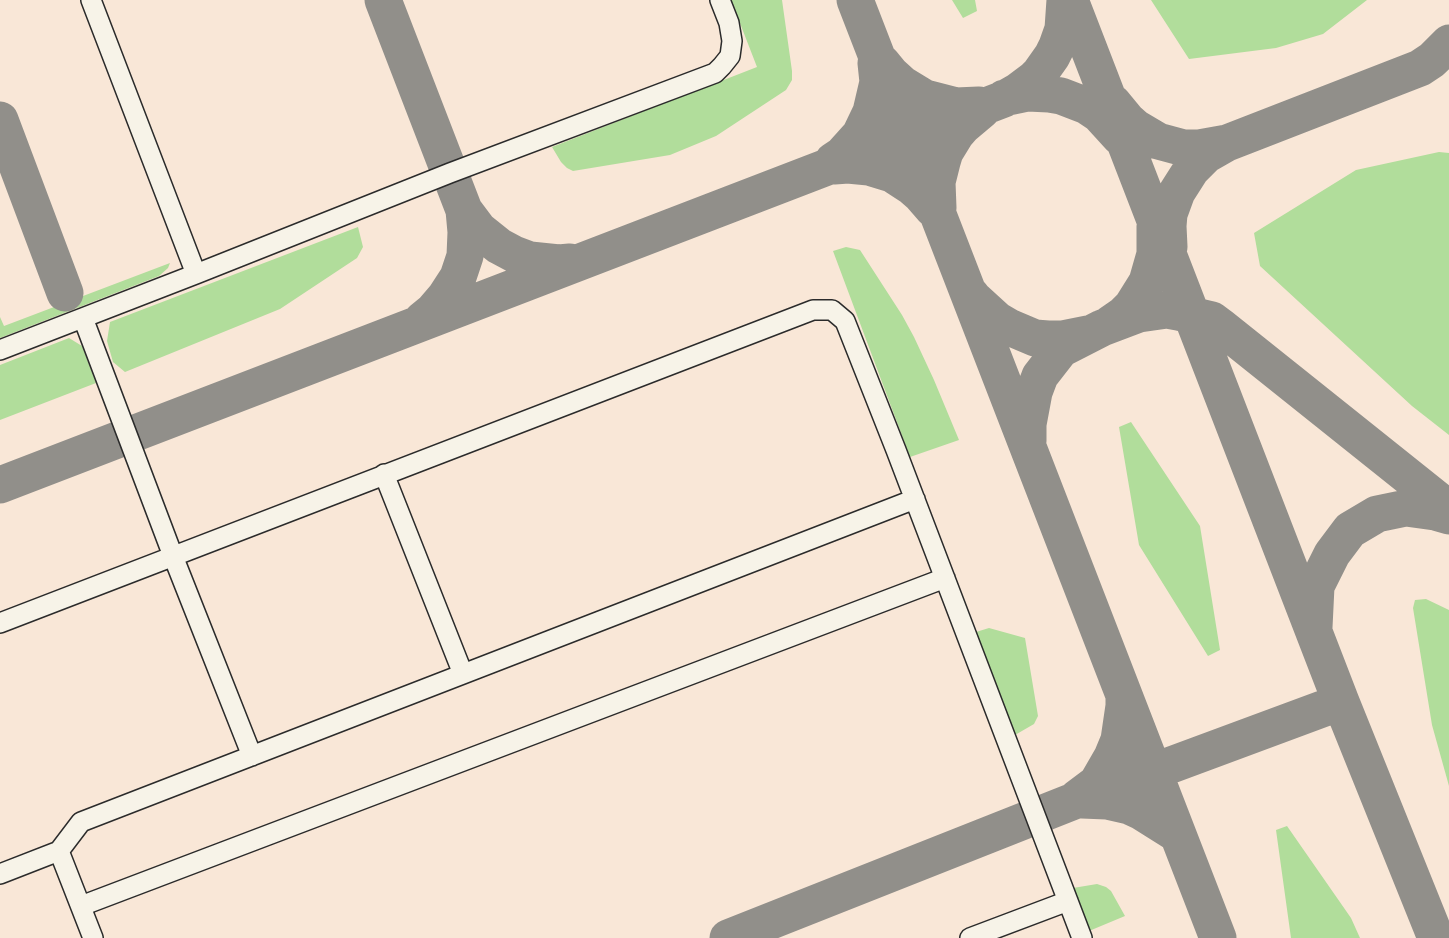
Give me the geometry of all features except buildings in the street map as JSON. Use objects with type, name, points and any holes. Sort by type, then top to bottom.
[{"type":"lane","points":[[90,0],[196,274]]},
{"type":"lane","points":[[0,350],[450,173],[715,73],[730,56],[732,41],[729,23],[720,0]]},
{"type":"lane","points":[[0,623],[813,310],[832,310],[845,321],[915,499],[1082,938]]},
{"type":"lane","points":[[83,318],[173,556],[252,756]]},
{"type":"lane","points":[[384,474],[463,674]]},
{"type":"lane","points":[[0,874],[59,851],[80,822],[915,499]]},
{"type":"lane","points":[[80,906],[945,578]]},
{"type":"lane","points":[[59,851],[93,938]]},
{"type":"lane","points":[[970,938],[1068,901]]},
{"type":"shaded area","points":[[0,0],[1449,0],[1449,938],[0,938]]},
{"type":"green space","points":[[731,0],[782,0],[792,71],[792,80],[786,90],[716,136],[670,155],[573,171],[561,162],[552,147],[757,67]]},
{"type":"green space","points":[[952,0],[975,0],[977,11],[963,18]]},
{"type":"green space","points":[[1151,0],[1367,0],[1323,34],[1276,48],[1189,59]]},
{"type":"green space","points":[[1439,152],[1449,153],[1449,435],[1412,406],[1260,266],[1254,233],[1356,170]]},
{"type":"green space","points":[[358,227],[363,247],[357,258],[280,309],[125,372],[113,362],[107,341],[110,322]]},
{"type":"green space","points":[[846,247],[860,250],[902,315],[934,380],[959,440],[910,457],[833,251]]},
{"type":"green space","points":[[170,263],[168,268],[159,276],[0,338],[0,317],[4,326]]},
{"type":"green space","points":[[69,338],[82,346],[96,383],[0,420],[0,365]]},
{"type":"green space","points":[[1131,422],[1200,526],[1220,650],[1208,656],[1139,545],[1119,427]]},
{"type":"green space","points":[[1426,599],[1449,610],[1449,786],[1432,725],[1413,608],[1415,600]]},
{"type":"green space","points":[[989,628],[1025,638],[1038,716],[1034,724],[1015,735],[976,632]]},
{"type":"green space","points":[[1287,826],[1351,918],[1360,938],[1291,938],[1276,830]]},
{"type":"green space","points":[[1097,884],[1106,887],[1111,891],[1125,916],[1089,931],[1073,888]]},
{"type":"taxiway","points":[[383,0],[464,210],[466,232],[465,256],[458,277],[445,297],[433,311],[422,320]]},
{"type":"taxiway","points":[[855,0],[1218,938]]},
{"type":"taxiway","points":[[0,485],[1004,99],[1034,79],[1052,56],[1063,29],[1065,0]]},
{"type":"taxiway","points":[[1070,0],[1341,702],[1436,938]]},
{"type":"taxiway","points":[[1169,247],[1169,214],[1177,192],[1191,170],[1206,155],[1227,143],[1420,68],[1432,60],[1449,43]]},
{"type":"taxiway","points":[[833,161],[842,155],[860,135],[871,112],[878,82],[876,63]]},
{"type":"taxiway","points":[[882,63],[902,84],[925,98],[956,106],[979,105]]},
{"type":"taxiway","points":[[1004,98],[1028,93],[1061,96],[1087,106],[1099,114],[1120,137]]},
{"type":"taxiway","points":[[1113,103],[1127,120],[1136,128],[1158,141],[1184,148],[1199,148],[1227,143]]},
{"type":"taxiway","points":[[938,208],[937,182],[945,152],[956,134],[963,126],[982,110]]},
{"type":"taxiway","points":[[0,120],[65,293]]},
{"type":"taxiway","points":[[834,166],[848,165],[869,167],[892,174],[912,187],[933,209]]},
{"type":"taxiway","points":[[464,210],[479,230],[499,246],[514,254],[530,260],[559,263],[570,262]]},
{"type":"taxiway","points":[[1110,324],[1123,315],[1132,306],[1147,282],[1155,254],[1155,226]]},
{"type":"taxiway","points":[[971,295],[997,320],[1035,338],[1063,339],[1088,334]]},
{"type":"taxiway","points":[[1028,441],[1028,424],[1034,392],[1040,376],[1061,349],[1102,328],[1139,314],[1167,310],[1212,320],[1449,509]]},
{"type":"taxiway","points":[[1314,627],[1316,586],[1332,554],[1350,530],[1377,514],[1406,508],[1435,512],[1449,516]]},
{"type":"taxiway","points":[[1077,798],[1097,783],[1112,757],[1119,740],[1124,698]]},
{"type":"taxiway","points":[[728,938],[1074,801],[1341,702]]},
{"type":"taxiway","points":[[1082,800],[1107,801],[1129,806],[1142,812],[1177,834]]}]
